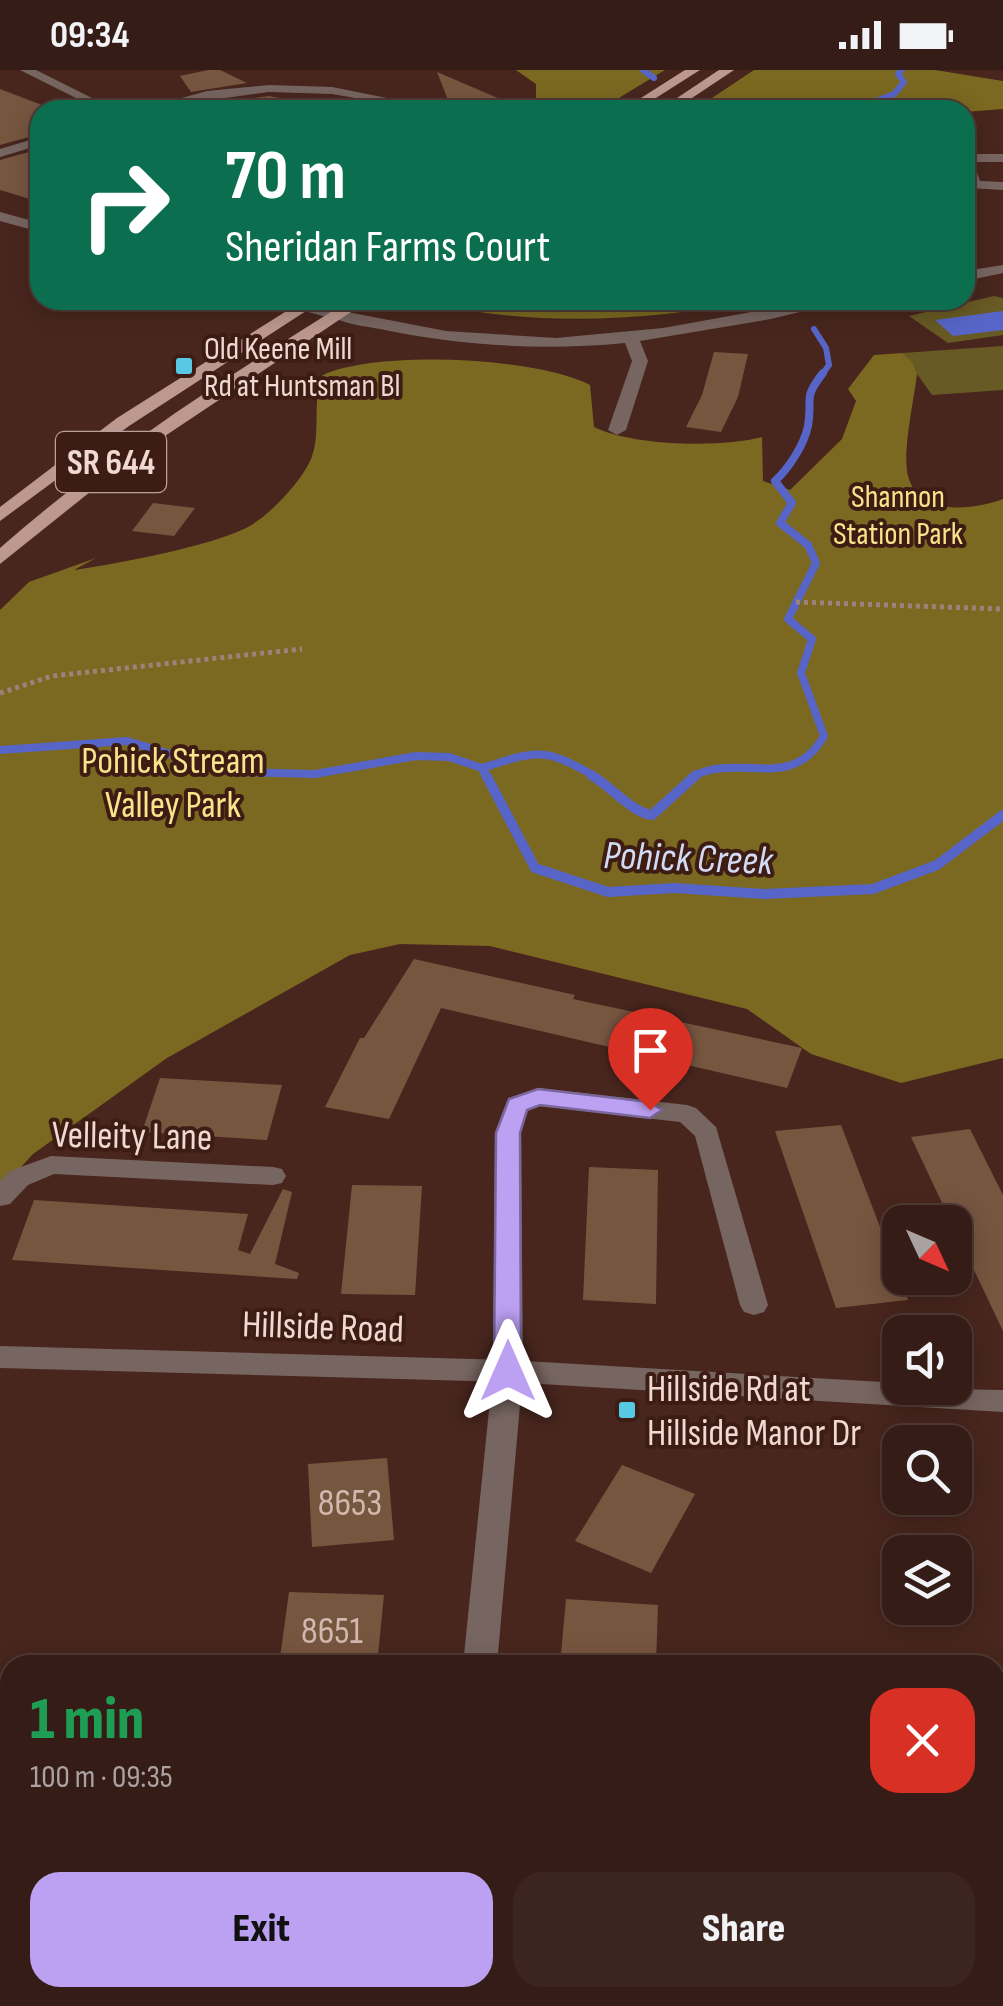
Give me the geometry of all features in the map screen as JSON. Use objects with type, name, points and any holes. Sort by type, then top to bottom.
[{"type":"main road","points":[[644,100],[694,70]]},
{"type":"main road","points":[[681,100],[728,70]]},
{"type":"main road","name":"SR 644","points":[[0,516],[123,422],[299,310]]},
{"type":"main road","name":"SR 644","points":[[0,558],[132,446],[333,310]]},
{"type":"street","points":[[26,70],[89,100]]},
{"type":"street","points":[[183,100],[260,87],[326,88],[396,100]]},
{"type":"street","points":[[0,153],[30,144]]},
{"type":"street","points":[[975,158],[1003,158]]},
{"type":"street","points":[[975,185],[1003,186]]},
{"type":"street","points":[[0,216],[30,225]]},
{"type":"street","points":[[18,240],[30,243]]},
{"type":"street","points":[[975,274],[1003,269]]},
{"type":"street","points":[[347,310],[428,334],[554,344],[718,324],[790,310]]},
{"type":"street","points":[[395,310],[469,326],[630,334]]},
{"type":"street","points":[[617,430],[640,361],[630,334]]},
{"type":"street","points":[[481,1655],[508,1371],[508,1133],[517,1105],[538,1097],[687,1114],[707,1134],[754,1306]]},
{"type":"street","name":"Velleity Lane","points":[[0,1197],[19,1178],[51,1165],[273,1176]]},
{"type":"street","name":"Hillside Road","points":[[0,1357],[508,1371],[1003,1401]]},
{"type":"path","points":[[796,602],[1003,609]]},
{"type":"path","points":[[0,693],[52,676],[302,649]]},
{"type":"shaded area","points":[[1003,298],[1003,335],[948,343],[909,316],[934,310],[975,310],[975,300]]},
{"type":"shaded area","points":[[1003,346],[1003,390],[932,395],[902,353]]},
{"type":"green space","points":[[516,70],[665,70],[616,100],[536,100],[536,84]]},
{"type":"green space","points":[[754,70],[935,70],[1003,81],[1003,109],[975,111],[975,100],[709,100]]},
{"type":"green space","points":[[470,310],[695,310],[589,319]]},
{"type":"green space","name":"Pohick Stream Valley Park","points":[[902,353],[917,374],[906,454],[914,489],[923,498],[948,507],[977,506],[1003,499],[1003,1058],[901,1083],[811,1054],[747,1009],[490,946],[400,944],[350,955],[167,1058],[33,1154],[0,1190],[0,610],[29,582],[96,558],[74,570],[188,547],[257,522],[292,487],[311,459],[323,375],[348,367],[457,360],[534,368],[566,376],[590,385],[594,427],[610,433],[677,443],[724,443],[762,437],[763,481],[790,490],[842,439],[856,401],[848,389],[874,355]]},
{"type":"water","points":[[1003,311],[1003,330],[953,336],[935,320]]},
{"type":"building","points":[[220,70],[247,83],[191,92],[180,76]]},
{"type":"building","points":[[437,72],[503,100],[448,100]]},
{"type":"building","points":[[0,89],[30,100],[30,137],[0,145]]},
{"type":"building","points":[[269,96],[292,100],[238,100]]},
{"type":"building","points":[[30,152],[30,199],[0,190],[0,160]]},
{"type":"building","points":[[714,352],[748,354],[738,397],[721,432],[686,427],[702,395]]},
{"type":"building","points":[[153,503],[195,508],[174,536],[132,531]]},
{"type":"building","points":[[414,959],[575,995],[573,999],[802,1048],[787,1088],[441,1008],[389,1119],[325,1107],[360,1038],[364,1038]]},
{"type":"building","points":[[160,1078],[282,1085],[267,1140],[142,1132]]},
{"type":"building","points":[[841,1125],[882,1232],[882,1295],[906,1295],[908,1300],[836,1308],[775,1131]]},
{"type":"building","points":[[970,1129],[1003,1195],[1003,1331],[972,1266],[972,1205],[943,1205],[911,1137]]},
{"type":"building","points":[[589,1167],[658,1170],[656,1304],[583,1300]]},
{"type":"building","points":[[352,1185],[422,1186],[415,1295],[341,1294]]},
{"type":"building","points":[[283,1189],[292,1192],[275,1264],[299,1273],[297,1279],[12,1260],[34,1200],[248,1214],[238,1250],[250,1254]]},
{"type":"building","points":[[387,1458],[394,1540],[312,1547],[308,1464]]},
{"type":"building","points":[[622,1465],[695,1494],[651,1573],[575,1541]]},
{"type":"building","points":[[289,1592],[384,1595],[378,1655],[280,1655]]},
{"type":"building","points":[[566,1599],[658,1605],[656,1655],[561,1655]]},
{"type":"waterway","points":[[643,70],[654,78]]},
{"type":"waterway","points":[[878,100],[894,94],[904,82],[898,74],[902,70]]},
{"type":"waterway","points":[[814,329],[826,348],[829,365],[821,376]]},
{"type":"waterway","points":[[695,776],[727,768],[780,768],[811,753],[824,736],[801,673],[812,639],[788,619],[816,563],[808,545],[780,523],[792,503],[775,481],[803,441],[810,394],[821,376]]},
{"type":"waterway","name":"Pohick Creek","points":[[0,750],[127,741],[230,772],[315,774],[416,756],[449,757],[482,768]]},
{"type":"waterway","points":[[482,768],[540,754],[564,760],[596,777]]},
{"type":"waterway","name":"Pohick Creek","points":[[482,768],[487,777]]},
{"type":"waterway","name":"Pohick Creek","points":[[486,775],[535,868],[608,892],[675,888],[765,894],[873,889],[937,865],[1003,815]]},
{"type":"waterway","points":[[591,775],[637,809],[652,815],[695,776]]},
{"type":"place","name":"Old Keene Mill Rd at Huntsman Bl","points":[[184,366]]},
{"type":"place","name":"Hillside Rd at Hillside Manor Dr","points":[[627,1410]]},
{"type":"route","points":[[508,1371],[508,1133],[517,1105],[538,1097],[650,1110]]},
{"type":"park label","name":"Shannon Station Park","points":[[898,514]]}]
